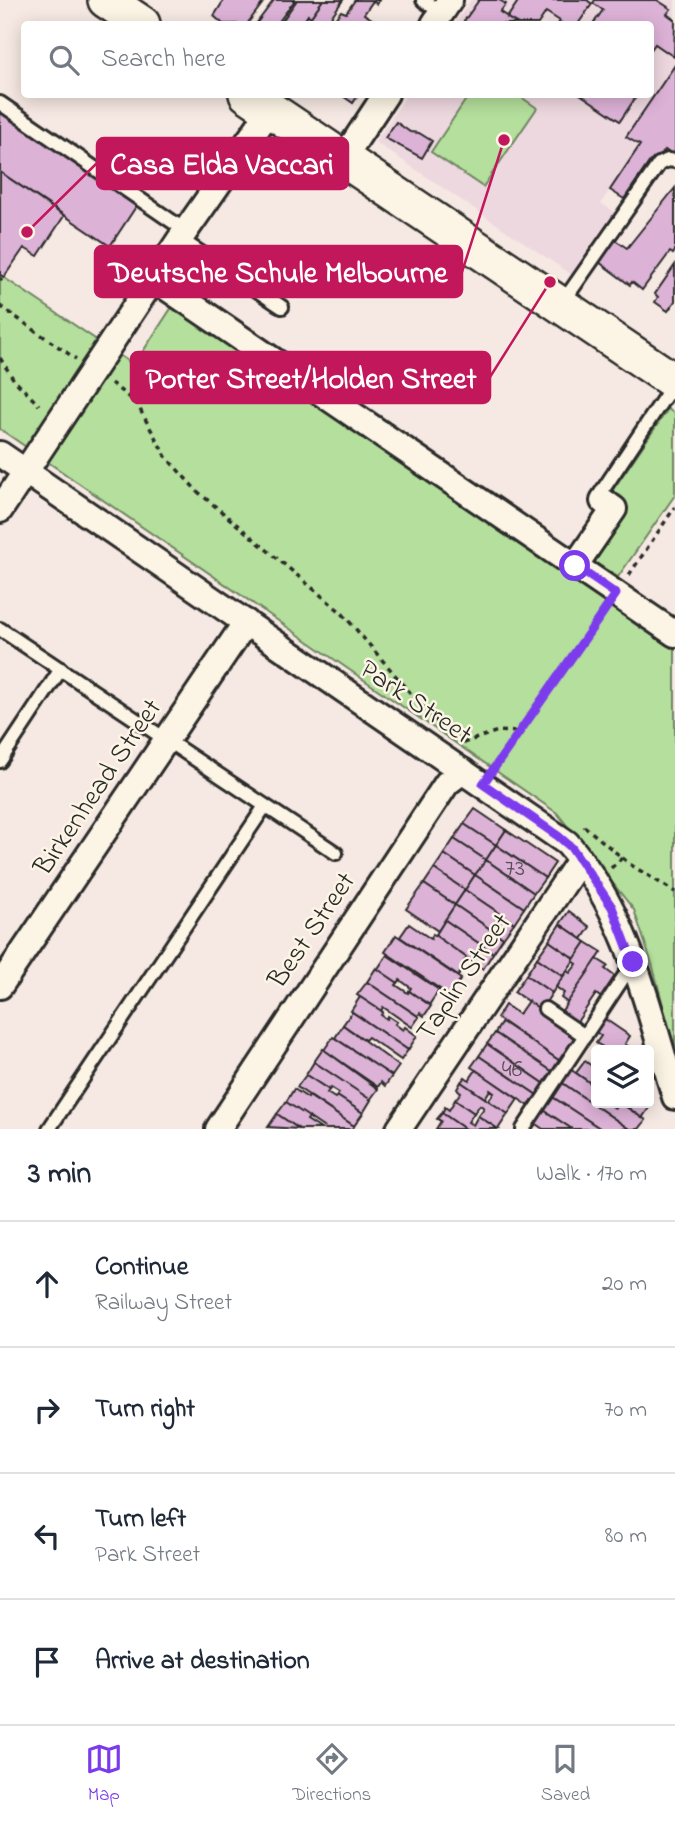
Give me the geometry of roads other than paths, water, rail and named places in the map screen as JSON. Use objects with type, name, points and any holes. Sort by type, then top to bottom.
[{"type":"main road","points":[[106,0],[138,21]]},
{"type":"main road","points":[[258,102],[675,382]]},
{"type":"street","points":[[343,159],[383,98]]},
{"type":"street","points":[[0,510],[183,235],[258,102]]},
{"type":"street","points":[[154,279],[675,634]]},
{"type":"street","name":"Park Street","points":[[0,454],[246,622],[474,768],[567,843],[612,907],[633,962],[675,1097]]},
{"type":"street","points":[[575,566],[614,509],[603,501]]},
{"type":"street","name":"Birkenhead Street","points":[[0,986],[246,622]]},
{"type":"street","name":"Best Street","points":[[218,1129],[447,783],[474,768]]},
{"type":"street","name":"Taplin Street","points":[[399,1129],[580,860]]},
{"type":"lane","points":[[0,103],[282,307]]},
{"type":"lane","points":[[561,306],[659,164],[668,160],[675,161]]},
{"type":"lane","points":[[603,501],[598,497],[675,382]]},
{"type":"lane","points":[[0,629],[336,853]]},
{"type":"lane","points":[[0,761],[61,670]]},
{"type":"lane","points":[[49,1129],[265,806]]},
{"type":"lane","points":[[523,1129],[633,962]]},
{"type":"lane","points":[[545,1009],[585,1036]]},
{"type":"place","name":"Deutsche Schule Melbourne","points":[[504,140]]},
{"type":"place","name":"Casa Elda Vaccari","points":[[27,232]]},
{"type":"place","name":"Porter Street/Holden Street","points":[[550,282]]}]
